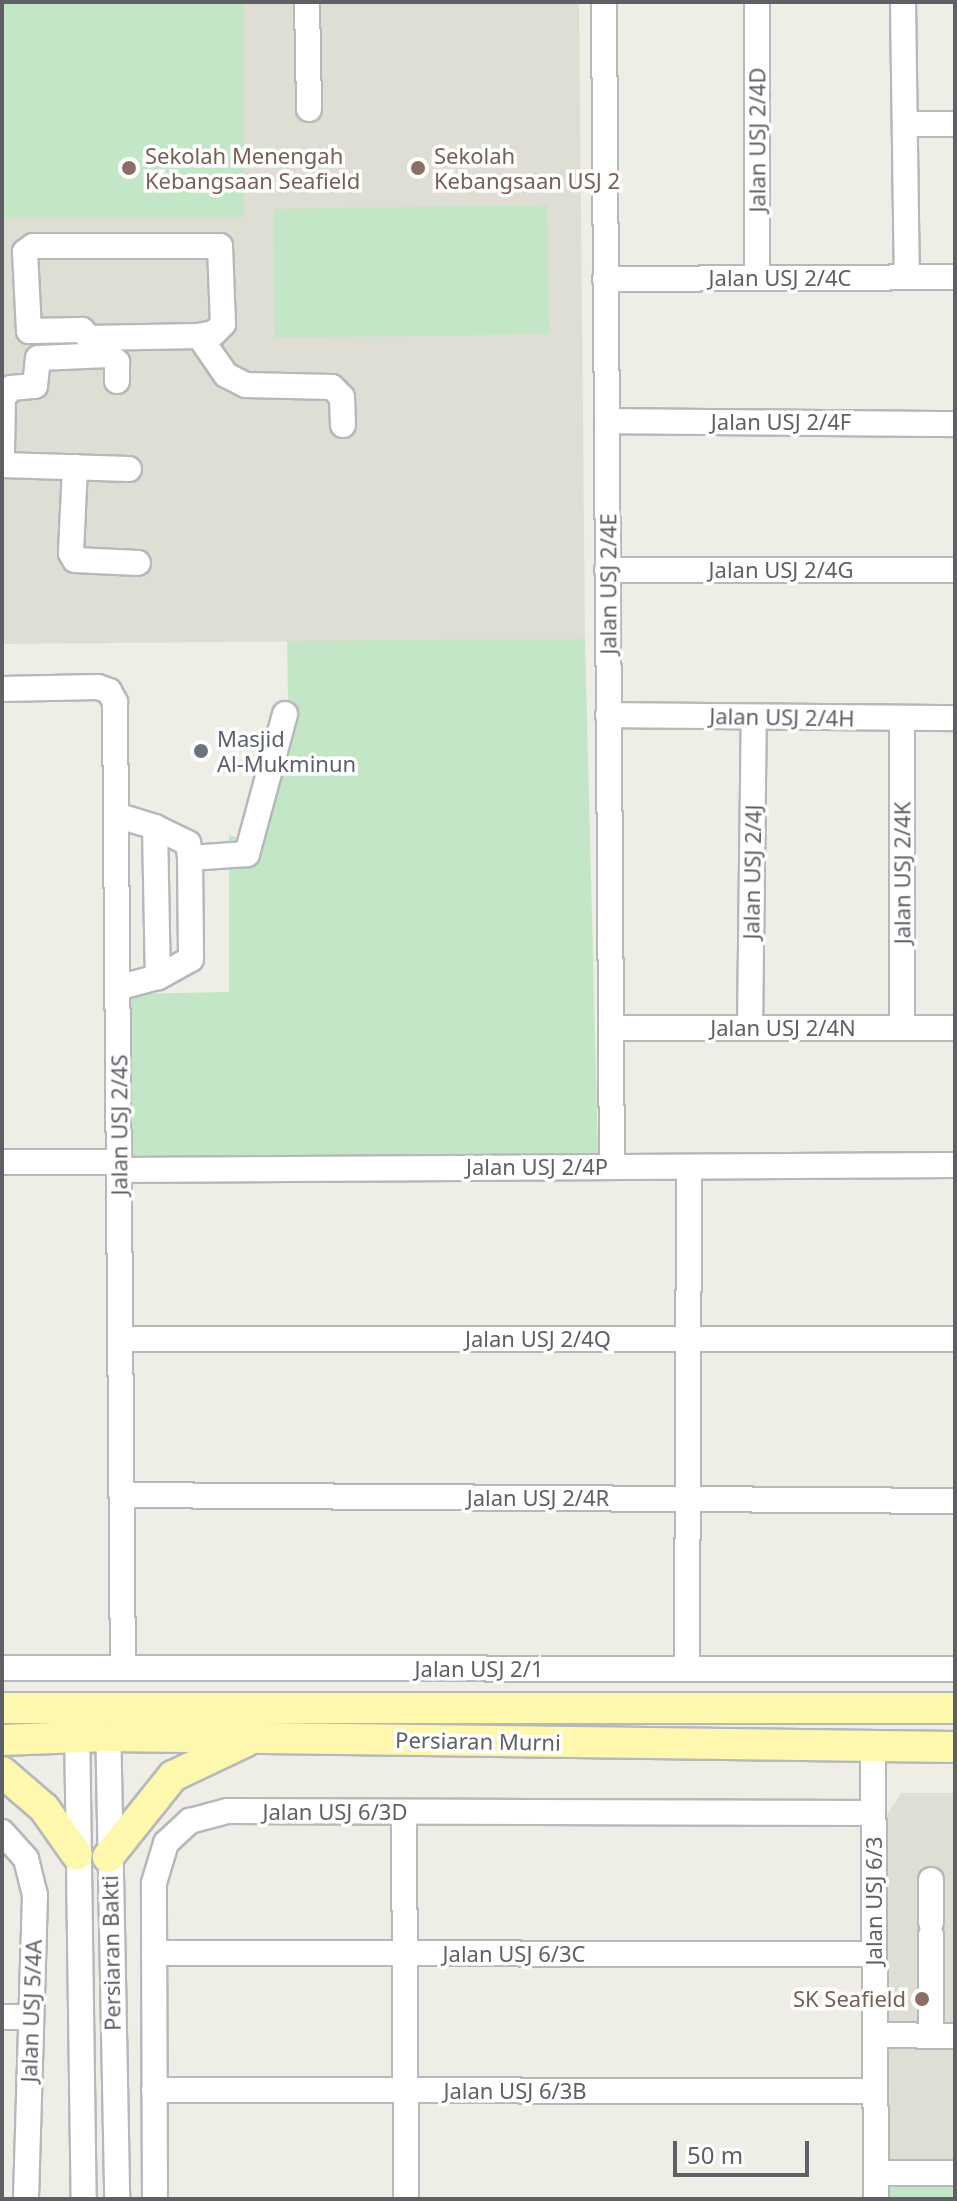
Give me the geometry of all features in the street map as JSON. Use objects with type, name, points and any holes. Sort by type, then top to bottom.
[{"type":"main road","name":"Persiaran Murni","points":[[2,1708],[77,1708],[108,1722],[254,1738],[955,1747]]},
{"type":"main road","name":"Persiaran Murni","points":[[2,1740],[76,1738],[108,1722],[955,1708]]},
{"type":"main road","points":[[108,1857],[173,1776],[254,1738]]},
{"type":"main road","points":[[2,1772],[44,1808],[77,1855]]},
{"type":"street","points":[[307,2],[309,109]]},
{"type":"street","name":"Jalan USJ 2/4E","points":[[604,2],[612,1167]]},
{"type":"street","name":"Jalan USJ 2/4D","points":[[757,2],[757,278]]},
{"type":"street","points":[[903,2],[907,277]]},
{"type":"street","points":[[905,124],[955,124]]},
{"type":"street","points":[[215,244],[223,251],[223,324],[214,333],[199,336],[89,338],[82,330],[29,331],[14,318],[24,257],[33,246],[215,244]]},
{"type":"street","name":"Jalan USJ 2/4C","points":[[605,279],[955,277]]},
{"type":"street","points":[[199,336],[234,382],[339,390],[343,425]]},
{"type":"street","points":[[2,453],[3,398],[11,388],[35,386],[38,358],[109,355],[117,362],[117,381]]},
{"type":"street","name":"Jalan USJ 2/4F","points":[[607,421],[955,424]]},
{"type":"street","points":[[2,465],[129,469]]},
{"type":"street","points":[[75,467],[71,553],[75,560],[138,563]]},
{"type":"street","name":"Jalan USJ 2/4G","points":[[607,570],[955,570]]},
{"type":"street","name":"Jalan USJ 2/4S","points":[[2,689],[109,691],[115,702],[123,1668]]},
{"type":"street","points":[[190,858],[247,854],[285,714]]},
{"type":"street","name":"Jalan USJ 2/4H","points":[[608,715],[955,718]]},
{"type":"street","name":"Jalan USJ 2/4J","points":[[750,1028],[754,717]]},
{"type":"street","name":"Jalan USJ 2/4K","points":[[902,718],[902,1028]]},
{"type":"street","points":[[116,815],[155,827],[188,843],[191,959],[158,977],[117,988]]},
{"type":"street","points":[[155,827],[158,977]]},
{"type":"street","name":"Jalan USJ 2/4N","points":[[611,1028],[955,1028]]},
{"type":"street","name":"Jalan USJ 2/4P","points":[[2,1162],[119,1166],[955,1165]]},
{"type":"street","points":[[687,1669],[689,1167]]},
{"type":"street","name":"Jalan USJ 2/4Q","points":[[120,1339],[955,1339]]},
{"type":"street","name":"Jalan USJ 2/4R","points":[[122,1495],[955,1501]]},
{"type":"street","name":"Jalan USJ 2/1","points":[[2,1668],[955,1669]]},
{"type":"street","name":"Persiaran Bakti","points":[[77,1708],[84,2199]]},
{"type":"street","name":"Persiaran Bakti","points":[[108,1722],[108,1857],[117,2199]]},
{"type":"street","name":"Jalan USJ 6/3","points":[[873,1747],[876,2199]]},
{"type":"street","name":"Jalan USJ 6/3D","points":[[155,2199],[154,1953],[157,1862],[176,1830],[190,1821],[228,1811],[873,1813]]},
{"type":"street","points":[[404,1812],[406,2199]]},
{"type":"street","name":"Jalan USJ 5/4A","points":[[2,1832],[26,1859],[35,1895],[26,2199]]},
{"type":"street","points":[[875,2035],[943,2036],[931,1928],[931,1880]]},
{"type":"street","name":"Jalan USJ 6/3C","points":[[154,1953],[874,1954]]},
{"type":"street","points":[[2,2017],[31,2017]]},
{"type":"street","name":"Jalan USJ 6/3B","points":[[154,2090],[875,2091]]},
{"type":"street","points":[[876,2173],[955,2173]]},
{"type":"shaded area","name":"Sekolah Menengah Kebangsaan Seafield","points":[[2,2],[579,2],[585,639],[2,644]]},
{"type":"shaded area","name":"SK Seafield","points":[[901,1793],[955,1793],[955,2199],[890,2199],[887,1815]]},
{"type":"green space","points":[[2,2],[244,2],[244,217],[2,217]]},
{"type":"green space","points":[[547,205],[549,334],[275,338],[273,209]]},
{"type":"green space","points":[[585,639],[598,1153],[127,1159],[125,994],[229,992],[229,835],[242,839],[288,700],[287,641]]},
{"type":"green space","points":[[955,2182],[955,2199],[890,2199],[890,2183]]},
{"type":"place","name":"Sekolah Menengah Kebangsaan Seafield","points":[[129,168]]},
{"type":"place","name":"Sekolah Kebangsaan USJ 2","points":[[418,168]]},
{"type":"place","name":"Masjid Al-Mukminun","points":[[201,751]]},
{"type":"place","name":"SK Seafield","points":[[922,1999]]}]
